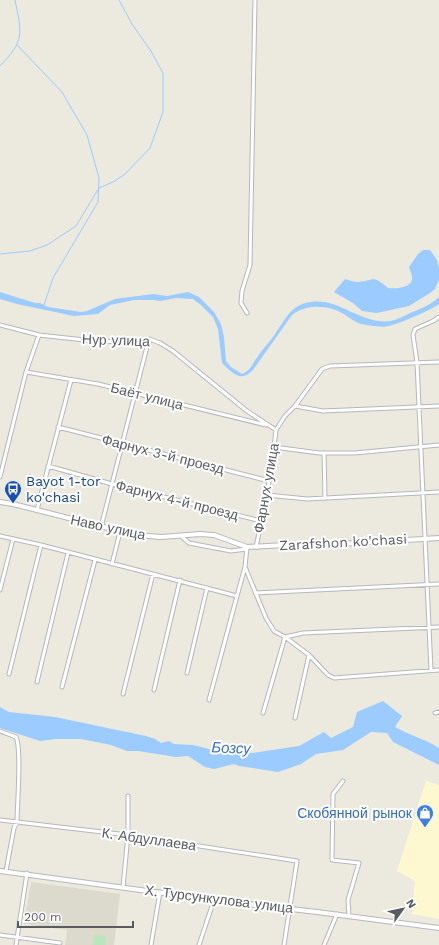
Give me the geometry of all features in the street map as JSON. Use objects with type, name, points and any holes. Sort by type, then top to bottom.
[{"type":"street","points":[[247,313],[241,303],[242,291],[250,265],[255,0]]},
{"type":"street","points":[[431,670],[417,362],[414,331],[415,329],[439,317]]},
{"type":"street","name":"Нур улица","points":[[0,325],[39,335],[103,342],[148,339],[160,343],[173,351],[247,411],[276,430]]},
{"type":"street","points":[[0,478],[26,372],[39,335]]},
{"type":"street","points":[[101,527],[148,339]]},
{"type":"street","points":[[276,430],[285,416],[295,406],[322,369],[330,366],[439,362]]},
{"type":"street","name":"Баёт улица","points":[[26,372],[98,384],[268,426]]},
{"type":"street","points":[[37,510],[70,380]]},
{"type":"street","points":[[295,406],[323,411],[439,406]]},
{"type":"street","name":"Фарнух 3-й проезд","points":[[58,427],[269,481]]},
{"type":"street","name":"Фарнух улица","points":[[256,546],[269,481],[276,430]]},
{"type":"street","points":[[274,447],[324,453],[355,453],[439,445]]},
{"type":"street","points":[[324,453],[325,498]]},
{"type":"street","name":"Фарнух 4-й проезд","points":[[48,466],[112,484],[261,521]]},
{"type":"street","points":[[266,495],[307,499],[439,492]]},
{"type":"street","name":"Наво улица","points":[[0,502],[136,535],[214,535],[247,548]]},
{"type":"street","points":[[112,564],[120,532]]},
{"type":"street","points":[[0,536],[180,580],[237,596]]},
{"type":"street","points":[[181,536],[189,543],[231,551],[247,548],[245,567],[209,700]]},
{"type":"street","name":"Zarafshon ko'chasi","points":[[247,548],[256,546],[340,544],[439,538]]},
{"type":"street","points":[[0,590],[13,539]]},
{"type":"street","points":[[9,674],[41,545]]},
{"type":"street","points":[[36,682],[68,553]]},
{"type":"street","points":[[62,687],[95,560]]},
{"type":"street","points":[[245,567],[266,618],[274,631],[285,637],[309,655],[328,675],[334,678],[439,670]]},
{"type":"street","points":[[124,694],[153,574]]},
{"type":"street","points":[[154,690],[180,580]]},
{"type":"street","points":[[255,593],[439,584]]},
{"type":"street","points":[[187,673],[207,588]]},
{"type":"street","points":[[285,637],[303,633],[439,627]]},
{"type":"street","points":[[263,713],[285,637]]},
{"type":"street","points":[[296,718],[309,655]]},
{"type":"street","points":[[0,731],[13,735],[18,740],[19,757],[16,822],[6,871]]},
{"type":"street","points":[[343,781],[333,794],[332,860],[359,863],[348,900],[350,916]]},
{"type":"street","points":[[123,887],[128,835],[128,796]]},
{"type":"street","name":"К. Абдуллаева","points":[[0,820],[128,835],[297,861],[290,908]]},
{"type":"street","name":"Х. Турсункулова улица","points":[[0,871],[27,873],[214,900],[290,908],[439,928]]},
{"type":"street","points":[[16,945],[27,873]]},
{"type":"street","points":[[151,945],[160,892]]},
{"type":"street","points":[[199,945],[214,900]]},
{"type":"street","points":[[284,945],[290,908]]},
{"type":"street","points":[[324,945],[337,914]]},
{"type":"street","points":[[0,935],[60,943]]},
{"type":"shaded area","name":"Скобянной рынок","points":[[426,781],[439,785],[439,919],[412,914],[415,881],[397,871]]},
{"type":"shaded area","points":[[31,882],[120,894],[114,945],[65,945],[67,930],[24,924]]},
{"type":"green space","points":[[94,935],[106,936],[106,945],[93,945]]},
{"type":"water","points":[[423,250],[430,250],[437,260],[439,280],[435,289],[409,306],[377,313],[362,311],[353,303],[334,292],[345,279],[358,282],[373,279],[379,281],[388,288],[398,288],[408,285],[412,280],[409,267],[418,254]]},
{"type":"water","points":[[0,292],[35,303],[40,303],[48,307],[81,312],[87,311],[115,299],[153,294],[167,296],[188,292],[199,297],[214,312],[221,324],[224,337],[226,361],[231,367],[242,374],[250,368],[288,315],[304,303],[322,302],[332,304],[360,316],[379,321],[398,319],[425,306],[439,297],[439,304],[407,320],[386,327],[361,324],[330,308],[310,307],[298,311],[292,315],[253,370],[249,374],[241,376],[233,373],[222,363],[218,329],[213,317],[193,299],[176,298],[160,301],[134,300],[110,305],[98,314],[74,316],[0,299]]},
{"type":"water","name":"Бозсу","points":[[383,701],[402,716],[395,727],[439,748],[439,765],[393,742],[387,733],[371,732],[343,750],[316,754],[301,764],[278,772],[234,764],[214,769],[205,767],[188,756],[176,757],[138,751],[127,751],[111,745],[81,739],[56,739],[40,741],[0,728],[0,707],[9,712],[55,717],[146,736],[161,743],[169,741],[174,744],[193,745],[217,751],[253,753],[299,746],[324,732],[331,738],[353,727],[357,712]]},
{"type":"waterway","points":[[0,66],[14,50],[20,36],[15,0]]},
{"type":"waterway","points":[[0,254],[30,251],[47,245],[76,226],[99,188],[115,181],[125,174],[150,148],[163,112],[163,73],[151,51],[132,24],[119,0]]},
{"type":"waterway","points":[[17,45],[62,92],[87,135],[99,178],[98,202],[53,278],[44,305]]},
{"type":"place","name":"Bayot 1-tor ko'chasi","points":[[13,504]]},
{"type":"place","name":"Скобянной рынок","points":[[425,828]]}]
